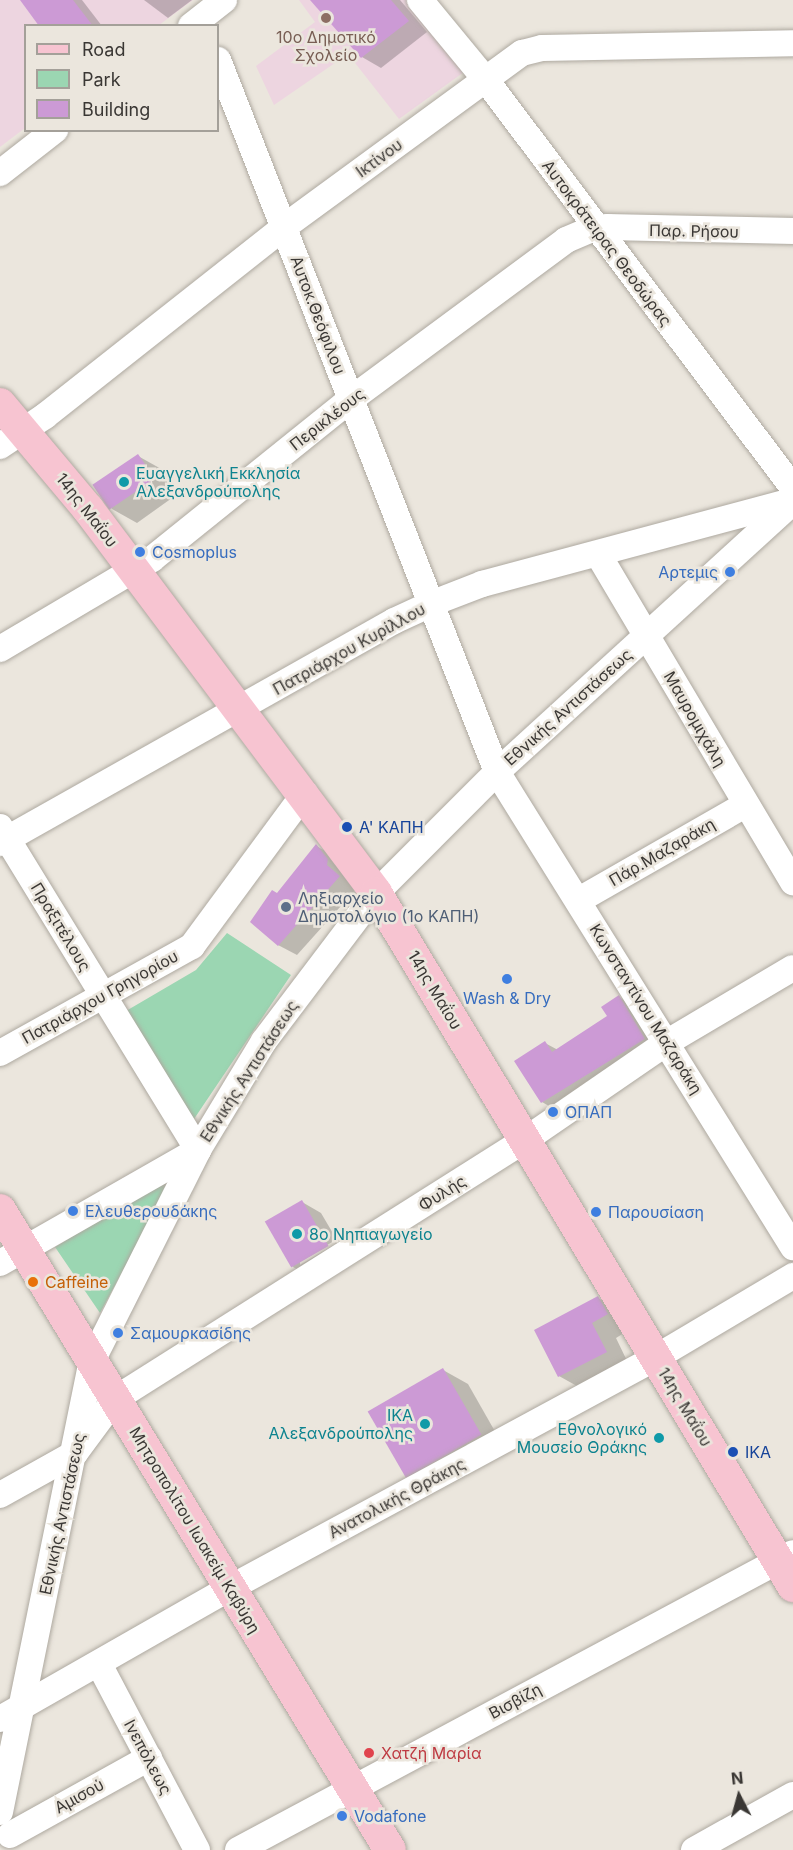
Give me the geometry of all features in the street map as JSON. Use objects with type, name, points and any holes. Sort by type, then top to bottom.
[{"type":"main road","name":"14ης Μαΐου","points":[[0,404],[12,439],[134,570],[304,793],[376,893],[655,1358],[788,1566]]},
{"type":"main road","name":"Μητροπολίτου Ιωακείμ Καβύρη","points":[[0,1210],[12,1256],[92,1361],[390,1850]]},
{"type":"street","points":[[198,23],[224,0]]},
{"type":"street","name":"Αυτοκράτειρας Θεοδώρας","points":[[420,0],[486,80],[594,228],[793,488]]},
{"type":"street","name":"Ικτίνου","points":[[12,439],[284,227],[531,49],[793,43]]},
{"type":"street","name":"Αυτοκ.Θεόφιλου","points":[[219,63],[350,400],[433,603],[497,772]]},
{"type":"street","points":[[0,173],[52,132]]},
{"type":"street","name":"Παρ. Ρήσου","points":[[594,228],[793,231]]},
{"type":"street","name":"Περικλέους","points":[[0,649],[134,570],[350,400],[542,255],[594,228]]},
{"type":"street","name":"Πατριάρχου Κυρίλλου","points":[[2,836],[241,710],[394,621],[433,603],[473,587],[793,501]]},
{"type":"street","name":"Εθνικής Αντιστάσεως","points":[[7,1829],[11,1713],[75,1453],[92,1361],[198,1150],[264,1041],[376,893],[497,772],[793,501]]},
{"type":"street","name":"Μαυρομιχάλη","points":[[598,554],[793,883]]},
{"type":"street","name":"Κωνσταντίνου Μαζαράκη","points":[[497,772],[579,900],[793,1247]]},
{"type":"street","name":"Πατριάρχου Γρηγορίου","points":[[0,1053],[192,946],[304,793]]},
{"type":"street","name":"Πάρ.Μαζαράκη","points":[[579,900],[745,805]]},
{"type":"street","name":"Πραξιτέλους","points":[[2,836],[104,996],[198,1150]]},
{"type":"street","name":"Φυλής","points":[[75,1453],[115,1399],[525,1140],[666,1043],[793,968]]},
{"type":"street","points":[[12,1256],[198,1150]]},
{"type":"street","name":"Ανατολικής Θράκης","points":[[11,1713],[230,1588],[655,1358],[793,1276]]},
{"type":"street","points":[[0,1495],[75,1453]]},
{"type":"street","name":"Βισβίζη","points":[[238,1850],[352,1788],[788,1566]]},
{"type":"street","name":"Ινεπόλεως","points":[[99,1664],[197,1850]]},
{"type":"street","name":"Αμισού","points":[[7,1829],[149,1758]]},
{"type":"street","points":[[694,1850],[793,1795]]},
{"type":"shaded area","points":[[0,0],[193,0],[160,24],[24,24],[24,129],[0,147]]},
{"type":"shaded area","points":[[299,0],[407,0],[464,72],[399,119],[348,54],[274,105],[256,66],[315,22]]},
{"type":"green space","points":[[227,933],[291,975],[194,1119],[126,1011],[196,970]]},
{"type":"green space","points":[[177,1173],[155,1211],[100,1313],[55,1247]]},
{"type":"building","points":[[20,0],[73,0],[91,24],[38,24]]},
{"type":"building","points":[[310,0],[391,0],[409,21],[361,58]]},
{"type":"building","name":"Ευαγγελική Εκκλησία Αλεξανδρούπολης","points":[[138,454],[155,479],[109,510],[92,485]]},
{"type":"building","name":"Ληξιαρχείο Δημοτολόγιο (1ο ΚΑΠΗ)","points":[[316,844],[328,859],[327,865],[340,876],[278,946],[250,922],[272,890],[277,893]]},
{"type":"building","points":[[619,995],[645,1039],[541,1103],[514,1061],[545,1041],[552,1052],[607,1016],[601,1007]]},
{"type":"building","name":"8ο Νηπιαγωγείο","points":[[302,1200],[328,1246],[291,1267],[265,1222]]},
{"type":"building","points":[[598,1296],[608,1314],[592,1323],[607,1352],[558,1377],[534,1330]]},
{"type":"building","name":"ΙΚΑ Αλεξανδρούπολης","points":[[443,1368],[482,1435],[406,1478],[368,1412]]},
{"type":"place","name":"10ο Δημοτικό Σχολείο","points":[[326,18]]},
{"type":"place","name":"Ευαγγελική Εκκλησία Αλεξανδρούπολης","points":[[124,482]]},
{"type":"place","name":"Cosmoplus","points":[[140,552]]},
{"type":"place","name":"Αρτεμις","points":[[730,572]]},
{"type":"place","name":"Α' ΚΑΠΗ","points":[[347,827]]},
{"type":"place","name":"Ληξιαρχείο Δημοτολόγιο (1ο ΚΑΠΗ)","points":[[286,907]]},
{"type":"place","name":"Wash & Dry","points":[[507,979]]},
{"type":"place","name":"ΟΠΑΠ","points":[[553,1112]]},
{"type":"place","name":"Ελευθερουδάκης","points":[[73,1211]]},
{"type":"place","name":"Παρουσίαση","points":[[596,1212]]},
{"type":"place","name":"8ο Νηπιαγωγείο","points":[[297,1234]]},
{"type":"place","name":"Caffeine","points":[[33,1282]]},
{"type":"place","name":"Σαμουρκασίδης","points":[[118,1333]]},
{"type":"place","name":"ΙΚΑ Αλεξανδρούπολης","points":[[425,1424]]},
{"type":"place","name":"Εθνολογικό Μουσείο Θράκης","points":[[659,1438]]},
{"type":"place","name":"ΙΚΑ","points":[[733,1452]]},
{"type":"place","name":"Χατζή Μαρία","points":[[369,1753]]},
{"type":"place","name":"Vodafone","points":[[342,1816]]}]
